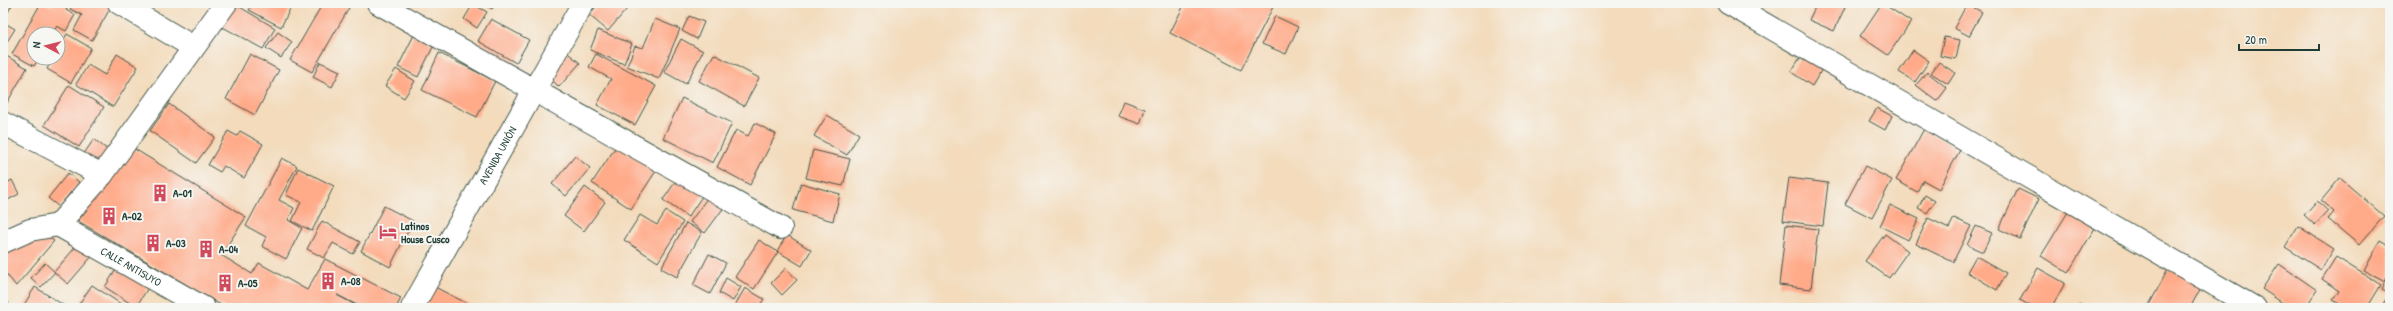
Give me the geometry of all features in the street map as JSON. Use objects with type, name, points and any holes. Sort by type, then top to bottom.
[{"type":"street","points":[[119,3],[193,47]]},
{"type":"street","points":[[3,242],[30,230],[58,225],[102,175],[226,3]]},
{"type":"street","points":[[378,3],[781,228]]},
{"type":"street","name":"AVENIDA UNIÓN","points":[[412,308],[583,3]]},
{"type":"street","points":[[1728,3],[2255,308]]},
{"type":"street","points":[[3,123],[102,175]]},
{"type":"street","name":"CALLE ANTISUYO","points":[[58,225],[204,308]]},
{"type":"building","points":[[3,3],[13,3],[3,21]]},
{"type":"building","points":[[41,3],[52,6],[53,3],[70,3],[66,10],[75,15],[66,31],[66,26],[28,26]]},
{"type":"building","points":[[73,3],[104,3],[111,7],[92,40],[74,30],[82,15],[70,9]]},
{"type":"building","points":[[233,3],[275,28],[263,49],[219,25]]},
{"type":"building","points":[[253,3],[293,3],[281,27],[249,10]]},
{"type":"building","points":[[323,3],[340,3],[349,8],[312,72],[290,60]]},
{"type":"building","points":[[482,3],[496,3],[492,9]]},
{"type":"building","points":[[599,3],[632,3],[608,31],[589,15]]},
{"type":"building","points":[[1170,3],[1180,3],[1178,7]]},
{"type":"building","points":[[1185,3],[1275,3],[1241,70],[1170,33]]},
{"type":"building","points":[[1817,3],[1835,3],[1845,7],[1834,31],[1809,20]]},
{"type":"building","points":[[1882,3],[1911,22],[1888,55],[1860,36]]},
{"type":"building","points":[[473,4],[487,12],[477,28],[464,19]]},
{"type":"building","points":[[1967,4],[1982,12],[1969,36],[1954,28]]},
{"type":"building","points":[[689,16],[704,22],[697,39],[682,31]]},
{"type":"building","points":[[1275,16],[1298,27],[1286,54],[1262,44]]},
{"type":"building","points":[[491,19],[529,40],[516,63],[478,41]]},
{"type":"building","points":[[655,19],[680,29],[659,79],[627,66],[635,46],[643,48]]},
{"type":"building","points":[[3,22],[15,29],[3,48]]},
{"type":"building","points":[[26,29],[26,62],[12,54]]},
{"type":"building","points":[[598,30],[632,44],[624,64],[590,50]]},
{"type":"building","points":[[278,32],[292,42],[281,58],[266,48]]},
{"type":"building","points":[[67,34],[91,48],[71,83],[47,69],[49,66],[66,66]]},
{"type":"building","points":[[414,35],[434,45],[418,77],[398,67]]},
{"type":"building","points":[[1944,37],[1960,40],[1956,59],[1940,56]]},
{"type":"building","points":[[681,39],[703,51],[686,84],[664,72]]},
{"type":"building","points":[[564,50],[580,63],[559,87],[544,72]]},
{"type":"building","points":[[1913,50],[1929,61],[1915,82],[1899,72]]},
{"type":"building","points":[[439,53],[495,81],[477,117],[422,90]]},
{"type":"building","points":[[3,54],[27,68],[4,108],[3,107]]},
{"type":"building","points":[[117,54],[138,67],[113,107],[76,84],[88,65],[105,75]]},
{"type":"building","points":[[250,54],[279,70],[255,115],[226,99]]},
{"type":"building","points":[[596,54],[656,86],[635,125],[597,105],[611,79],[589,67]]},
{"type":"building","points":[[714,54],[759,78],[744,106],[699,81]]},
{"type":"building","points":[[1801,56],[1822,69],[1812,86],[1791,72]]},
{"type":"building","points":[[320,62],[340,71],[332,87],[313,77]]},
{"type":"building","points":[[1939,62],[1955,73],[1948,84],[1931,73]]},
{"type":"building","points":[[396,69],[415,81],[404,98],[385,86]]},
{"type":"building","points":[[1927,72],[1947,88],[1937,101],[1916,85]]},
{"type":"building","points":[[69,85],[104,107],[79,147],[44,125]]},
{"type":"building","points":[[682,98],[732,123],[713,163],[663,138]]},
{"type":"building","points":[[1124,101],[1145,109],[1140,124],[1118,116]]},
{"type":"building","points":[[169,104],[215,137],[196,163],[150,131]]},
{"type":"building","points":[[1877,108],[1892,116],[1885,130],[1869,121]]},
{"type":"building","points":[[827,115],[859,134],[847,155],[814,136]]},
{"type":"building","points":[[755,123],[776,134],[750,185],[717,167],[736,130],[748,136]]},
{"type":"building","points":[[1924,129],[1960,150],[1939,189],[1923,180],[1917,192],[1896,180]]},
{"type":"building","points":[[228,131],[237,136],[240,131],[263,144],[244,178],[224,166],[220,172],[208,165]]},
{"type":"building","points":[[94,139],[109,151],[96,169],[81,158]]},
{"type":"building","points":[[617,145],[656,171],[631,209],[592,183]]},
{"type":"building","points":[[133,148],[246,217],[221,255],[252,274],[259,263],[307,290],[325,259],[401,298],[396,308],[363,308],[337,295],[361,308],[226,308],[78,221]]},
{"type":"building","points":[[813,150],[850,159],[843,186],[806,178]]},
{"type":"building","points":[[575,156],[590,168],[566,196],[552,184]]},
{"type":"building","points":[[282,158],[297,166],[279,200],[294,208],[288,220],[302,228],[286,259],[262,246],[266,237],[246,226]]},
{"type":"building","points":[[1865,166],[1892,180],[1872,218],[1845,204]]},
{"type":"building","points":[[298,168],[334,186],[312,231],[292,221],[301,202],[286,195]]},
{"type":"building","points":[[68,173],[79,182],[59,207],[48,198]]},
{"type":"building","points":[[680,175],[705,192],[688,217],[663,200]]},
{"type":"building","points":[[1789,178],[1828,183],[1823,226],[1783,221]]},
{"type":"building","points":[[2340,178],[2384,216],[2359,245],[2328,219],[2334,212],[2321,201]]},
{"type":"building","points":[[12,180],[19,194],[6,201],[3,195],[3,185]]},
{"type":"building","points":[[801,183],[840,194],[833,221],[793,210]]},
{"type":"building","points":[[585,187],[605,202],[584,231],[564,216]]},
{"type":"building","points":[[2018,189],[2039,199],[2020,239],[1999,229]]},
{"type":"building","points":[[713,190],[728,202],[705,233],[690,222]]},
{"type":"building","points":[[1925,195],[1935,201],[1927,213],[1918,208]]},
{"type":"building","points":[[2317,201],[2328,211],[2315,225],[2304,215]]},
{"type":"building","points":[[1890,205],[1919,219],[1908,240],[1880,226]]},
{"type":"building","points":[[384,206],[413,221],[390,267],[361,251]]},
{"type":"building","points":[[666,211],[683,222],[658,262],[624,240],[640,215],[657,225]]},
{"type":"building","points":[[2068,212],[2095,228],[2068,273],[2041,256]]},
{"type":"building","points":[[1928,218],[1949,228],[1954,218],[1971,226],[1953,262],[1916,244]]},
{"type":"building","points":[[322,221],[360,242],[353,254],[333,243],[324,258],[307,249]]},
{"type":"building","points":[[686,223],[702,232],[677,277],[661,268]]},
{"type":"building","points":[[1786,225],[1818,229],[1811,289],[1779,285]]},
{"type":"building","points":[[1976,226],[1992,233],[1983,252],[1967,245]]},
{"type":"building","points":[[2298,226],[2334,249],[2321,270],[2285,247]]},
{"type":"building","points":[[39,230],[54,241],[16,286],[3,270],[3,247]]},
{"type":"building","points":[[1885,234],[1908,251],[1889,278],[1865,261]]},
{"type":"building","points":[[787,235],[811,250],[802,266],[777,251]]},
{"type":"building","points":[[759,240],[778,252],[754,289],[735,277]]},
{"type":"building","points":[[2380,241],[2390,247],[2390,272],[2385,282],[2364,271]]},
{"type":"building","points":[[79,243],[93,255],[68,284],[54,272]]},
{"type":"building","points":[[709,254],[726,263],[710,294],[693,285]]},
{"type":"building","points":[[1976,256],[2006,273],[1997,290],[1967,272]]},
{"type":"building","points":[[2336,257],[2381,285],[2367,308],[2346,308],[2333,300],[2339,291],[2322,279]]},
{"type":"building","points":[[2172,262],[2205,280],[2190,308],[2154,308],[2149,305]]},
{"type":"building","points":[[45,263],[55,272],[41,287],[31,278]]},
{"type":"building","points":[[120,263],[151,283],[136,307],[105,287]]},
{"type":"building","points":[[2279,264],[2317,290],[2305,308],[2290,308],[2262,289]]},
{"type":"building","points":[[786,268],[797,280],[782,295],[771,283]]},
{"type":"building","points":[[2038,268],[2065,283],[2051,308],[2034,308],[2020,300]]},
{"type":"building","points":[[2390,273],[2390,293],[2382,289]]},
{"type":"building","points":[[726,278],[741,287],[733,301],[719,293]]},
{"type":"building","points":[[429,284],[476,308],[418,308]]},
{"type":"building","points":[[92,285],[127,308],[84,308],[79,304]]},
{"type":"building","points":[[35,287],[68,308],[22,308]]},
{"type":"building","points":[[745,288],[764,299],[758,308],[740,308],[735,305]]},
{"type":"building","points":[[3,297],[9,303],[3,308]]},
{"type":"building","points":[[2386,299],[2390,301],[2390,308],[2381,308]]},
{"type":"building","points":[[1503,303],[1520,307],[1520,308],[1502,308]]},
{"type":"building","points":[[2079,304],[2085,308],[2076,308]]},
{"type":"place","name":"A-01","points":[[160,193]]},
{"type":"place","name":"A-02","points":[[109,216]]},
{"type":"place","name":"Latinos House Cusco","points":[[388,232]]},
{"type":"place","name":"A-03","points":[[153,243]]},
{"type":"place","name":"A-04","points":[[206,249]]},
{"type":"place","name":"A-08","points":[[328,281]]},
{"type":"place","name":"A-05","points":[[225,283]]}]
